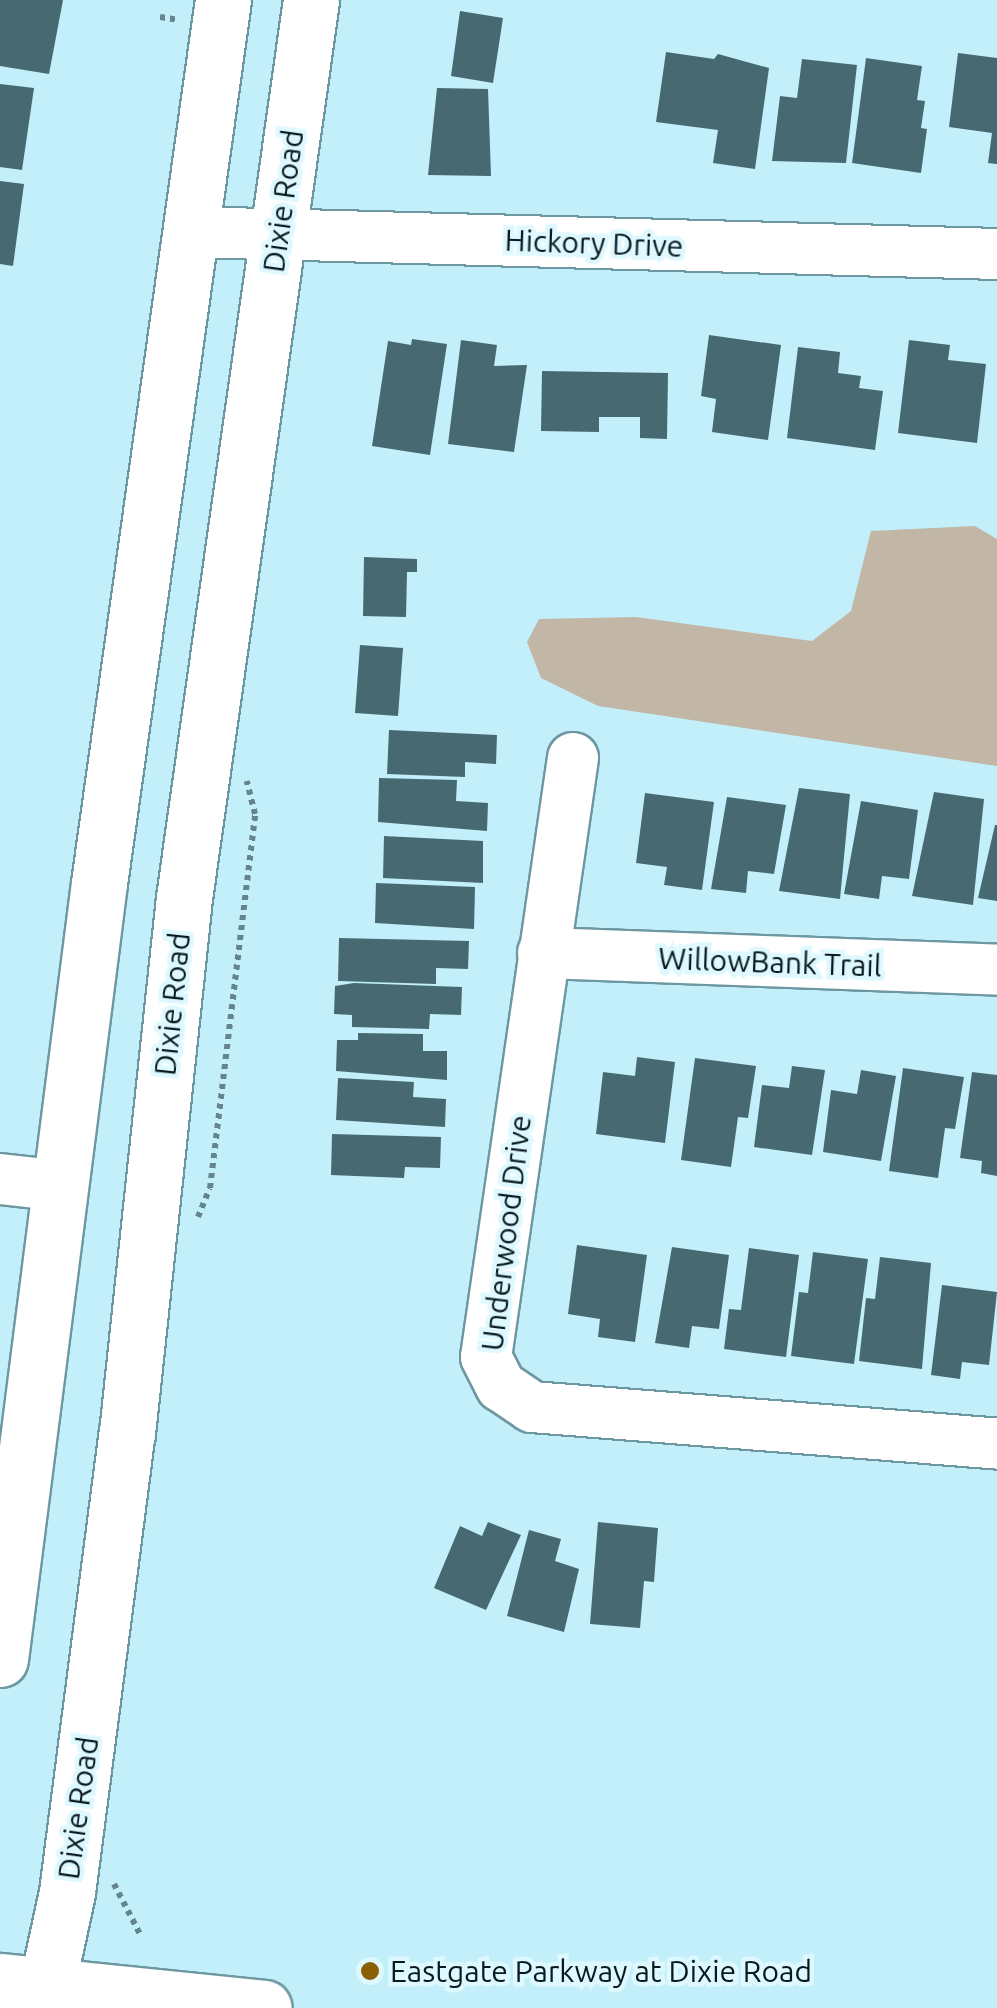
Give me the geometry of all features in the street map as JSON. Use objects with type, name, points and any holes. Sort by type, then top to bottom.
[{"type":"main road","points":[[0,1658],[223,0]]},
{"type":"main road","name":"Dixie Road","points":[[29,1992],[67,1892],[127,1433],[184,898],[311,0]]},
{"type":"main road","points":[[29,1992],[264,2008]]},
{"type":"street","name":"Hickory Drive","points":[[191,232],[997,254]]},
{"type":"street","name":"Underwood Drive","points":[[573,758],[486,1358],[500,1386],[532,1407],[997,1444]]},
{"type":"street","name":"WillowBank Trail","points":[[543,953],[997,970]]},
{"type":"street","points":[[0,1180],[62,1186]]},
{"type":"shaded area","points":[[975,526],[997,539],[997,766],[598,706],[541,678],[527,642],[539,619],[636,617],[812,641],[851,611],[871,531]]},
{"type":"building","points":[[0,0],[63,0],[49,74],[0,66]]},
{"type":"building","points":[[460,11],[503,18],[493,83],[451,76]]},
{"type":"building","points":[[666,52],[714,59],[718,54],[769,68],[755,169],[713,163],[718,130],[656,122]]},
{"type":"building","points":[[958,53],[997,58],[997,164],[988,163],[992,133],[949,127]]},
{"type":"building","points":[[866,58],[922,66],[917,100],[925,101],[921,128],[927,129],[921,173],[852,163]]},
{"type":"building","points":[[802,59],[857,65],[846,163],[772,161],[780,96],[797,98]]},
{"type":"building","points":[[0,84],[34,88],[22,170],[0,167]]},
{"type":"building","points":[[437,88],[488,89],[491,176],[428,175]]},
{"type":"building","points":[[0,181],[24,184],[13,266],[0,264]]},
{"type":"building","points":[[709,335],[781,345],[768,440],[712,432],[716,399],[701,396]]},
{"type":"building","points":[[412,339],[447,344],[430,455],[372,446],[388,341],[411,345]]},
{"type":"building","points":[[461,340],[497,345],[494,366],[527,365],[514,452],[448,444]]},
{"type":"building","points":[[909,340],[950,345],[948,360],[986,364],[977,443],[898,433]]},
{"type":"building","points":[[798,347],[840,352],[838,373],[861,376],[859,388],[883,391],[875,450],[787,438]]},
{"type":"building","points":[[542,371],[668,373],[667,439],[640,438],[640,417],[599,417],[599,432],[541,431]]},
{"type":"building","points":[[364,557],[417,559],[417,572],[407,572],[406,617],[363,616]]},
{"type":"building","points":[[360,645],[403,648],[398,716],[355,713]]},
{"type":"building","points":[[389,730],[497,735],[496,764],[465,762],[465,777],[387,774]]},
{"type":"building","points":[[379,778],[457,780],[456,801],[488,803],[487,831],[378,822]]},
{"type":"building","points":[[799,788],[850,794],[840,899],[779,891]]},
{"type":"building","points":[[934,792],[984,799],[973,905],[912,896]]},
{"type":"building","points":[[645,793],[714,802],[702,890],[664,885],[667,867],[636,863]]},
{"type":"building","points":[[727,797],[786,805],[774,874],[748,871],[746,893],[711,889]]},
{"type":"building","points":[[861,801],[918,810],[909,879],[882,876],[879,899],[844,894]]},
{"type":"building","points":[[997,825],[997,901],[978,898]]},
{"type":"building","points":[[384,836],[483,841],[483,883],[383,878]]},
{"type":"building","points":[[376,883],[475,887],[474,929],[375,923]]},
{"type":"building","points":[[339,938],[469,941],[468,969],[436,968],[436,984],[338,981]]},
{"type":"building","points":[[354,983],[462,987],[461,1015],[430,1014],[429,1029],[352,1027],[352,1015],[334,1014],[335,986]]},
{"type":"building","points":[[358,1033],[423,1034],[423,1051],[447,1051],[447,1080],[336,1071],[337,1040],[358,1040]]},
{"type":"building","points":[[637,1057],[675,1062],[665,1143],[596,1134],[603,1072],[635,1076]]},
{"type":"building","points":[[695,1058],[756,1066],[748,1118],[738,1117],[731,1167],[681,1160]]},
{"type":"building","points":[[792,1066],[825,1070],[812,1155],[754,1147],[762,1085],[789,1088]]},
{"type":"building","points":[[903,1068],[964,1077],[955,1129],[945,1128],[938,1178],[889,1171]]},
{"type":"building","points":[[861,1070],[896,1076],[881,1161],[823,1152],[831,1090],[857,1094]]},
{"type":"building","points":[[972,1072],[997,1075],[997,1176],[981,1173],[982,1161],[960,1158]]},
{"type":"building","points":[[338,1078],[414,1082],[413,1097],[446,1099],[445,1127],[336,1120]]},
{"type":"building","points":[[332,1134],[441,1137],[440,1168],[405,1167],[404,1178],[331,1175]]},
{"type":"building","points":[[577,1245],[647,1255],[635,1342],[598,1337],[600,1319],[568,1314]]},
{"type":"building","points":[[672,1247],[729,1255],[719,1329],[692,1326],[689,1348],[655,1343]]},
{"type":"building","points":[[749,1248],[799,1255],[786,1357],[724,1349],[729,1309],[741,1310]]},
{"type":"building","points":[[813,1252],[868,1259],[854,1364],[791,1356],[799,1292],[808,1293]]},
{"type":"building","points":[[880,1257],[931,1263],[922,1369],[859,1361],[866,1298],[875,1299]]},
{"type":"building","points":[[942,1285],[997,1292],[989,1365],[962,1362],[960,1379],[931,1375]]},
{"type":"building","points":[[488,1522],[521,1535],[486,1610],[434,1588],[460,1526],[482,1536]]},
{"type":"building","points":[[598,1522],[658,1528],[654,1582],[644,1581],[640,1628],[590,1624]]},
{"type":"building","points":[[529,1530],[561,1539],[555,1561],[579,1569],[564,1632],[507,1616]]},
{"type":"place","name":"Eastgate Parkway at Dixie Road","points":[[370,1971]]}]
